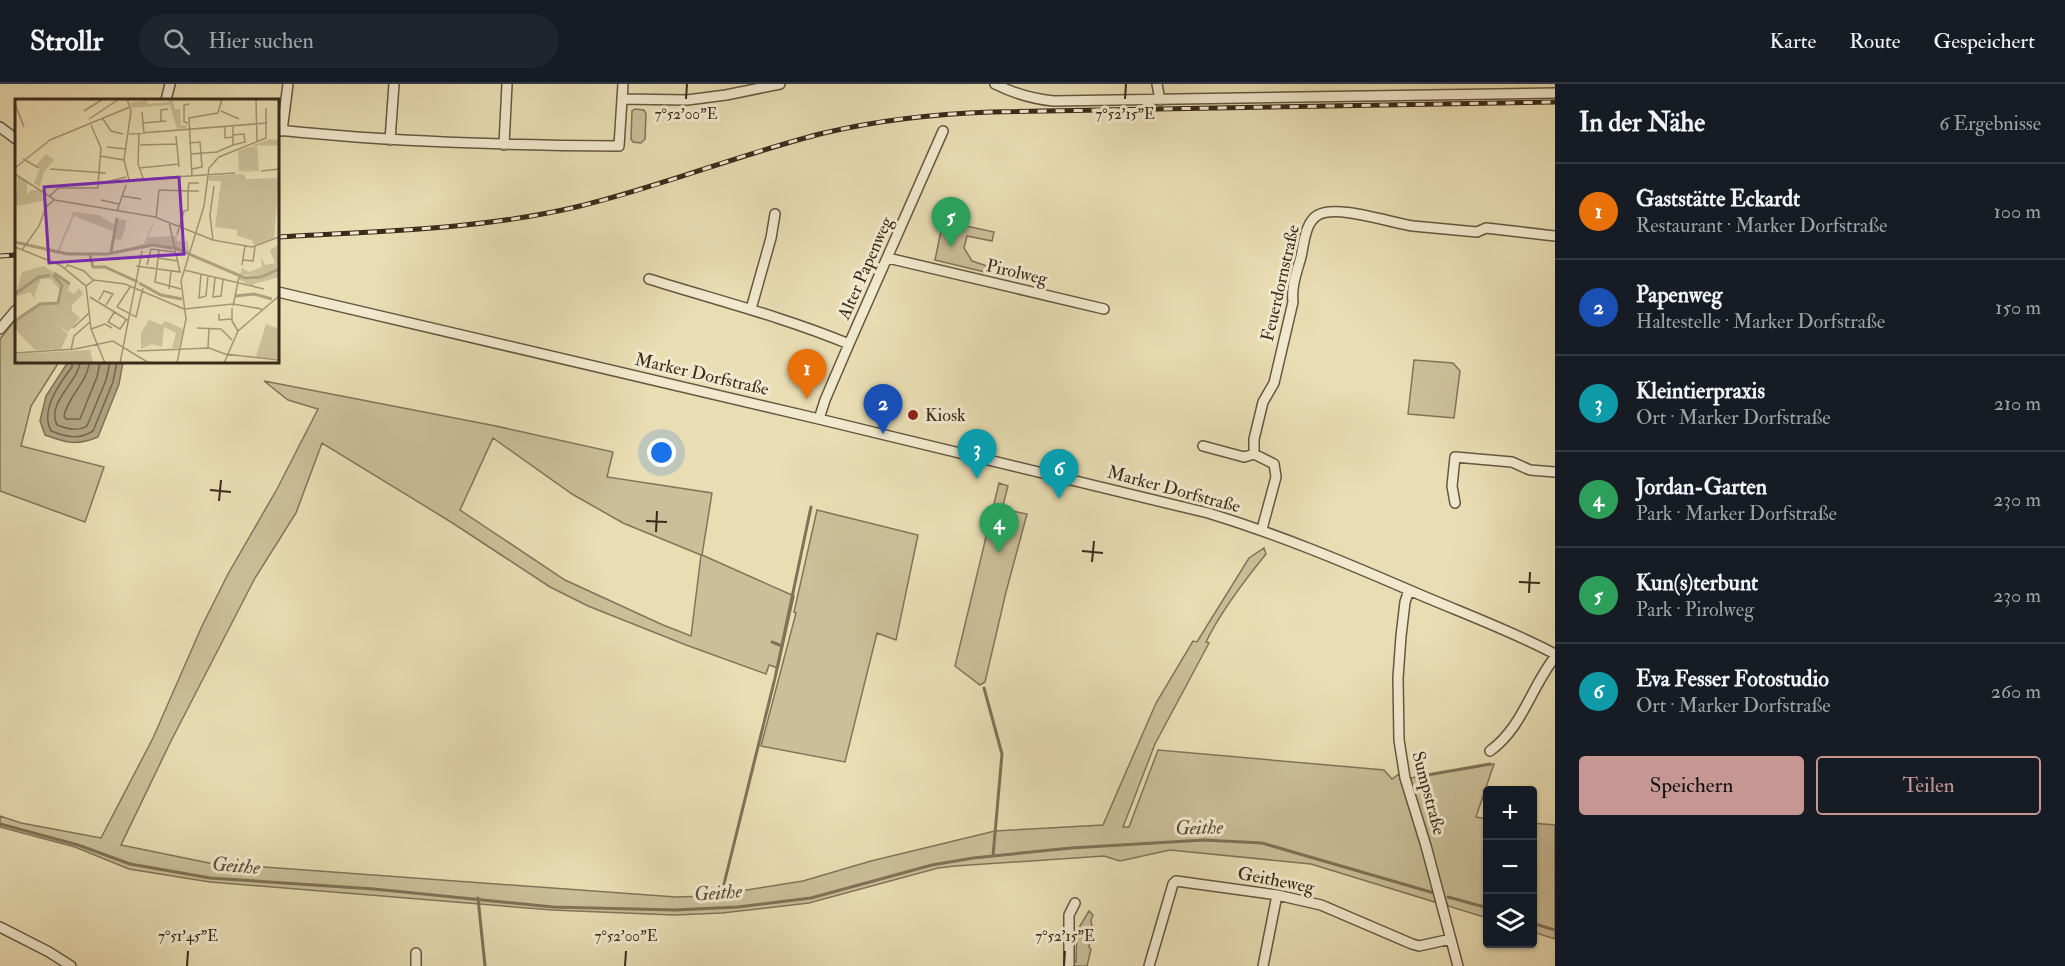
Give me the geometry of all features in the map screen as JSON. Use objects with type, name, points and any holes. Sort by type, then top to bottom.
[{"type":"street","points":[[166,99],[170,84]]},
{"type":"street","points":[[288,84],[280,130],[390,140],[504,145],[619,146],[623,84]]},
{"type":"street","points":[[390,140],[394,84]]},
{"type":"street","points":[[504,145],[507,84]]},
{"type":"street","points":[[622,99],[687,100],[780,84]]},
{"type":"street","points":[[995,84],[1015,94],[1054,101],[1555,93]]},
{"type":"street","points":[[1157,84],[1160,100]]},
{"type":"street","points":[[0,127],[15,138]]},
{"type":"street","name":"Alter Papenweg","points":[[819,419],[849,344],[943,131]]},
{"type":"street","name":"Feuerdornstraße","points":[[1254,454],[1254,439],[1263,402],[1274,383],[1308,228],[1317,215],[1327,212],[1381,218],[1410,225],[1478,232],[1486,228],[1555,236]]},
{"type":"street","points":[[751,309],[771,238],[775,214]]},
{"type":"street","name":"Pirolweg","points":[[888,258],[1104,309]]},
{"type":"street","points":[[649,279],[822,332],[849,344]]},
{"type":"street","name":"Marker Dorfstraße","points":[[279,292],[1208,513],[1262,529],[1344,561],[1514,634],[1555,656]]},
{"type":"street","points":[[0,329],[15,310]]},
{"type":"street","points":[[1203,446],[1244,457],[1254,454],[1274,464],[1276,477],[1262,529]]},
{"type":"street","points":[[1455,503],[1452,486],[1455,457],[1512,462],[1530,470],[1555,472]]},
{"type":"street","name":"Sumpstraße","points":[[1409,590],[1405,602],[1399,654],[1399,740],[1405,778],[1458,966]]},
{"type":"street","points":[[1490,750],[1503,741],[1526,709],[1555,656]]},
{"type":"street","name":"Geitheweg","points":[[1149,966],[1173,884],[1176,881],[1277,895],[1322,905],[1412,944],[1419,945],[1451,939]]},
{"type":"street","points":[[1263,966],[1277,895]]},
{"type":"street","points":[[1069,966],[1069,915],[1075,903]]},
{"type":"street","points":[[0,927],[71,966]]},
{"type":"street","points":[[416,953],[416,966]]},
{"type":"shaded area","points":[[644,110],[646,114],[645,139],[641,143],[633,142],[631,139],[632,111]]},
{"type":"shaded area","points":[[943,221],[994,232],[992,241],[967,236],[964,248],[972,261],[987,266],[985,272],[935,260]]},
{"type":"shaded area","points":[[15,320],[15,363],[58,363],[31,406],[21,446],[104,467],[85,522],[0,491],[0,339]]},
{"type":"shaded area","points":[[1414,360],[1453,363],[1460,371],[1454,418],[1408,414]]},
{"type":"shaded area","points":[[264,381],[496,426],[613,452],[607,477],[712,493],[702,555],[794,596],[778,668],[769,665],[766,674],[588,606],[550,587],[451,522],[322,443],[296,513],[255,578],[170,743],[121,845],[209,863],[676,897],[708,896],[803,881],[871,861],[995,831],[1103,825],[1156,703],[1193,641],[1197,642],[1249,558],[1264,548],[1266,554],[1233,596],[1206,642],[1209,643],[1155,744],[1123,827],[1129,827],[1158,750],[1384,770],[1392,779],[1399,774],[1438,903],[1311,864],[1170,850],[1120,861],[1104,856],[938,868],[809,903],[722,913],[674,915],[552,910],[210,882],[129,869],[75,847],[0,827],[0,816],[21,823],[101,838],[153,738],[202,626],[228,574],[277,489],[318,409],[288,400]],"holes":[[[493,438],[572,494],[623,523],[701,555],[691,636],[565,580],[460,510]]]},
{"type":"shaded area","points":[[999,483],[1008,486],[1002,509],[1027,514],[985,682],[980,685],[955,666]]},
{"type":"shaded area","points":[[817,510],[918,535],[896,640],[877,633],[845,762],[761,746],[796,613],[794,612]]},
{"type":"shaded area","points":[[1494,764],[1487,786],[1483,786],[1483,796],[1476,817],[1483,818],[1483,917],[1448,906],[1410,778]]},
{"type":"shaded area","points":[[1537,823],[1555,825],[1555,939],[1537,933]]},
{"type":"shaded area","points":[[1089,911],[1093,915],[1089,947],[1091,949],[1087,966],[1069,966],[1072,962],[1076,962],[1077,931]]},
{"type":"water","points":[[67,363],[123,363],[119,384],[98,437],[84,442],[66,442],[45,435],[40,421],[46,396]]},
{"type":"waterway","points":[[722,892],[775,678],[811,507]]},
{"type":"waterway","points":[[772,642],[782,646]]},
{"type":"waterway","points":[[984,688],[1002,754],[993,856]]},
{"type":"waterway","points":[[1416,777],[1490,764]]},
{"type":"waterway","name":"Geithe","points":[[0,824],[78,845],[130,864],[210,878],[374,889],[553,907],[675,910],[738,907],[811,898],[932,865],[973,858],[1071,848],[1204,840],[1262,843],[1434,893]]},
{"type":"waterway","name":"Geithe","points":[[1448,897],[1483,907]]},
{"type":"waterway","points":[[478,898],[485,966]]},
{"type":"waterway","name":"Geithe","points":[[1537,925],[1555,930]]},
{"type":"railway","points":[[279,237],[465,225],[539,215],[607,199],[824,133],[886,121],[928,116],[991,112],[1555,102]]},
{"type":"railway","points":[[0,256],[15,255]]},
{"type":"place","name":"Kun(s)terbunt","points":[[951,247]]},
{"type":"place","name":"Gaststätte Eckardt","points":[[807,399]]},
{"type":"place","name":"Kiosk","points":[[913,415]]},
{"type":"place","name":"Papenweg","points":[[883,434]]},
{"type":"place","name":"Kleintierpraxis","points":[[977,479]]},
{"type":"place","name":"Eva Fesser Fotostudio","points":[[1059,499]]},
{"type":"place","name":"Jordan-Garten","points":[[999,553]]}]
